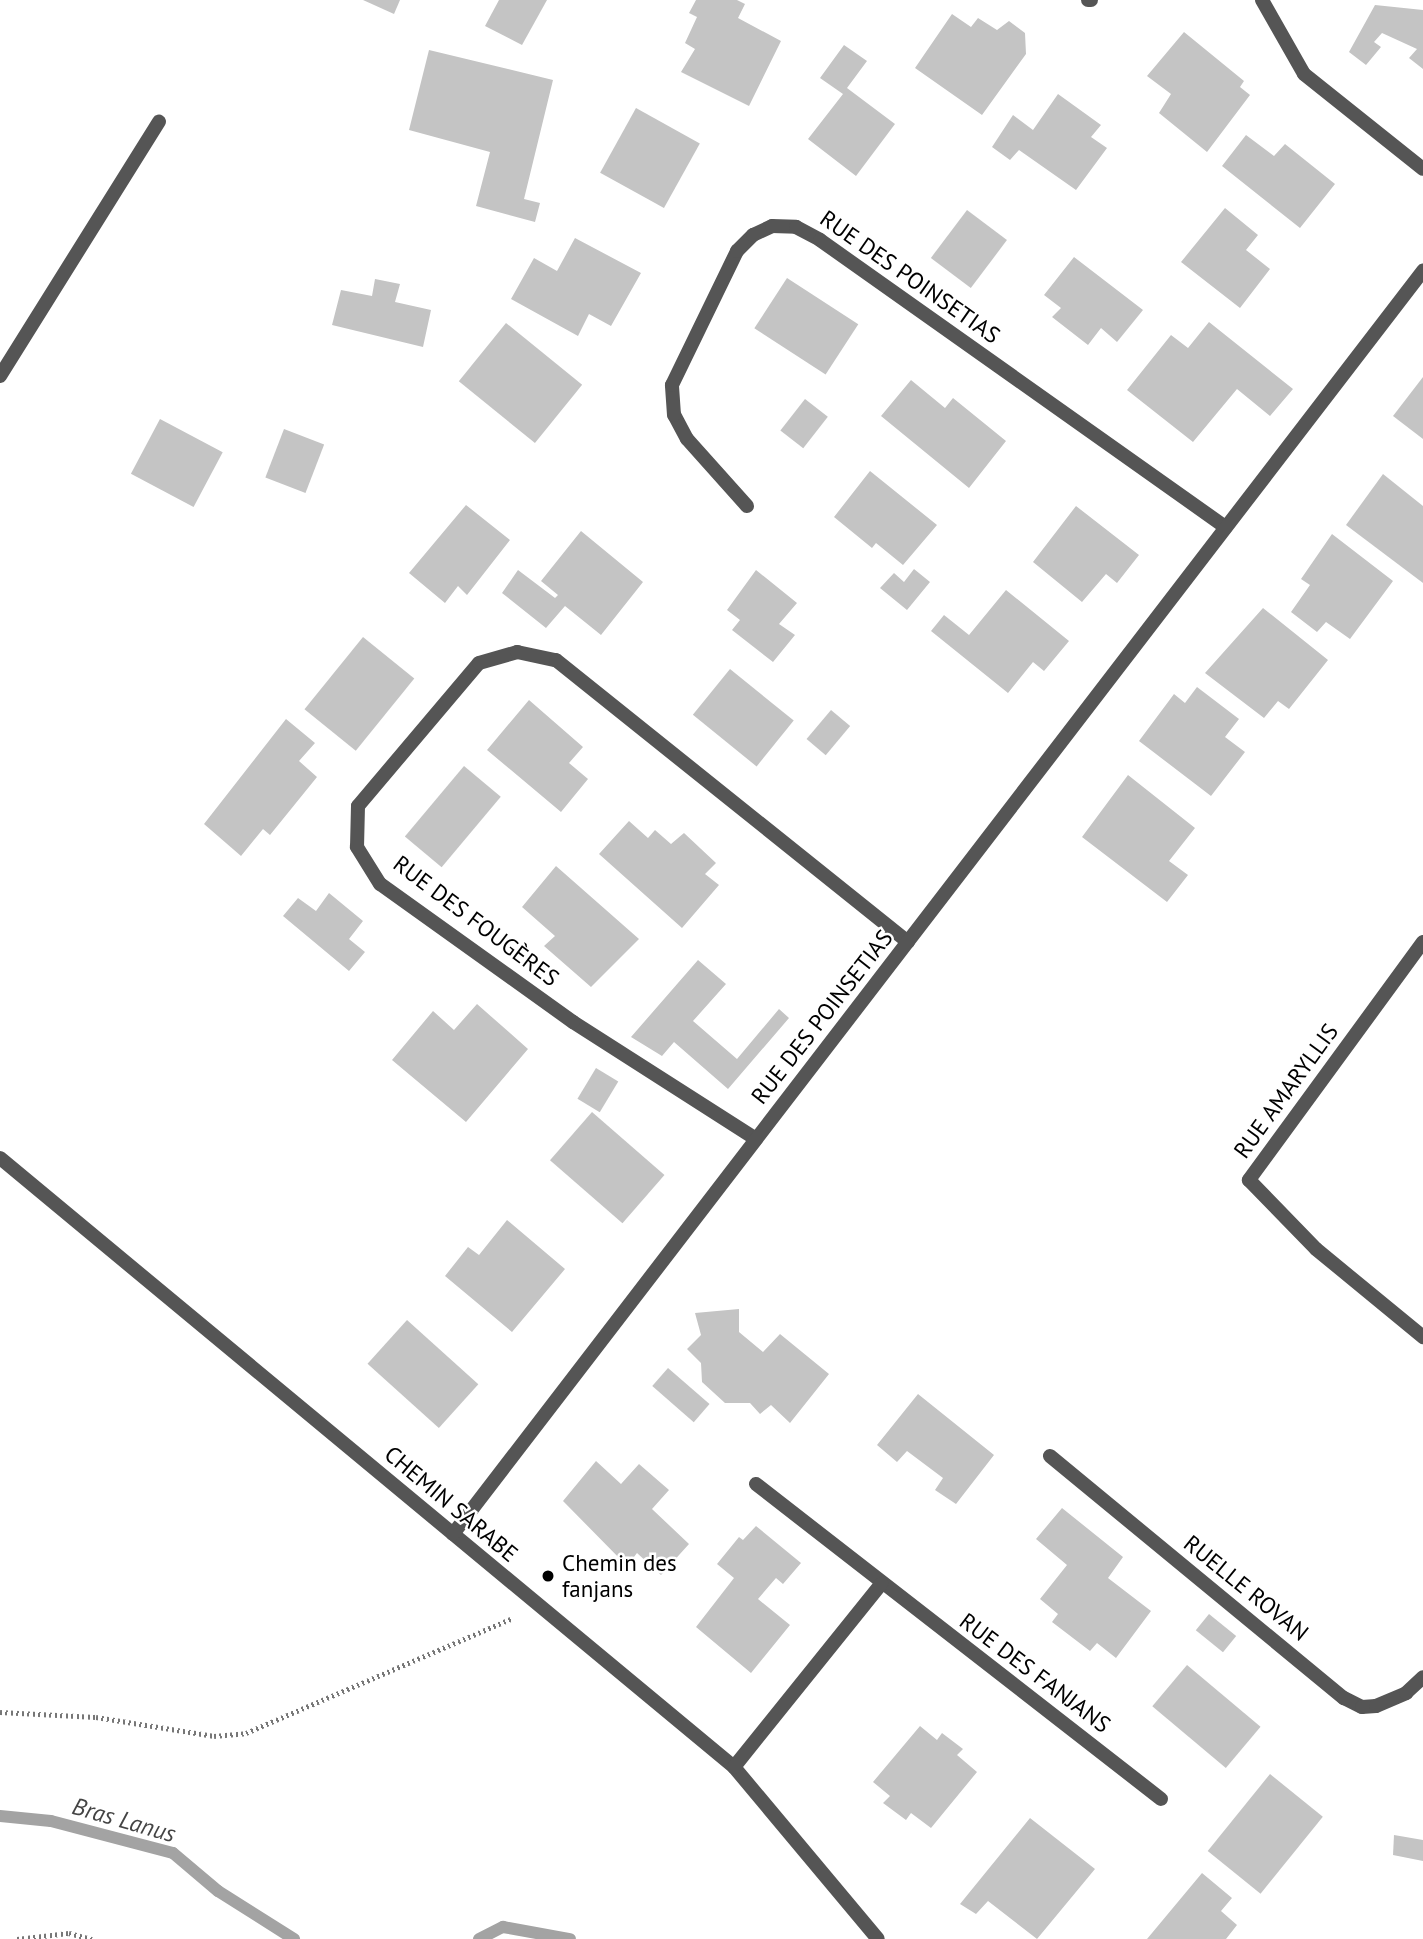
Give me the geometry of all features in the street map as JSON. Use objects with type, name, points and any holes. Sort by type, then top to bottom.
[{"type":"street","points":[[1262,0],[1304,74],[1423,169]]},
{"type":"street","points":[[0,376],[159,122]]},
{"type":"street","name":"RUE DES POINSETIAS","points":[[747,506],[687,439],[674,415],[672,385],[737,251],[753,235],[772,226],[796,228],[820,240],[1226,527]]},
{"type":"street","name":"RUE DES POINSETIAS","points":[[453,1534],[1423,271]]},
{"type":"street","name":"RUE DES FOUGÈRES","points":[[757,1139],[573,1022],[380,884],[357,847],[358,806],[479,663],[517,652],[556,660],[908,942]]},
{"type":"street","name":"RUE AMARYLLIS","points":[[1423,942],[1249,1180],[1315,1249],[1423,1337]]},
{"type":"street","name":"CHEMIN SARABE","points":[[0,1158],[453,1534],[537,1607],[734,1767],[878,1939]]},
{"type":"street","name":"RUELLE ROVAN","points":[[1050,1456],[1344,1698],[1362,1707],[1376,1706],[1406,1693],[1423,1677]]},
{"type":"street","name":"RUE DES FANJANS","points":[[756,1484],[881,1584],[1161,1798]]},
{"type":"street","points":[[734,1767],[881,1584]]},
{"type":"path","points":[[0,1712],[96,1717],[214,1736],[246,1733],[537,1607]]},
{"type":"path","points":[[17,1939],[69,1933],[92,1939]]},
{"type":"building","points":[[363,0],[400,0],[394,14]]},
{"type":"building","points":[[499,0],[547,0],[522,45],[485,26]]},
{"type":"building","points":[[696,0],[737,0],[745,4],[738,18],[781,41],[749,106],[681,72],[695,49],[685,43],[697,17],[689,13]]},
{"type":"building","points":[[1375,5],[1423,10],[1423,69],[1409,58],[1417,49],[1382,33],[1374,42],[1381,47],[1366,65],[1349,52]]},
{"type":"building","points":[[952,14],[971,27],[978,18],[997,30],[1009,21],[1025,33],[1026,54],[982,115],[915,68]]},
{"type":"building","points":[[1184,32],[1244,81],[1240,87],[1250,95],[1207,152],[1159,113],[1171,94],[1147,76]]},
{"type":"building","points":[[844,45],[867,61],[847,88],[895,124],[856,176],[808,139],[843,94],[820,78]]},
{"type":"building","points":[[429,50],[553,80],[524,199],[540,203],[535,222],[476,206],[490,152],[409,130]]},
{"type":"building","points":[[1058,94],[1101,125],[1091,137],[1107,148],[1076,190],[1019,150],[1010,160],[992,147],[1013,115],[1033,130]]},
{"type":"building","points":[[636,108],[700,143],[664,208],[600,173]]},
{"type":"building","points":[[1246,135],[1274,156],[1285,144],[1335,184],[1300,228],[1222,166]]},
{"type":"building","points":[[1225,208],[1258,235],[1246,250],[1270,269],[1240,308],[1181,262]]},
{"type":"building","points":[[967,210],[1007,240],[971,288],[931,258]]},
{"type":"building","points":[[575,238],[641,273],[611,326],[589,314],[578,336],[511,299],[534,258],[557,271]]},
{"type":"building","points":[[1074,257],[1143,310],[1117,342],[1101,328],[1088,345],[1052,317],[1061,308],[1044,295]]},
{"type":"building","points":[[787,278],[858,324],[826,375],[754,328]]},
{"type":"building","points":[[375,279],[400,284],[395,302],[431,310],[423,347],[332,325],[341,290],[372,296]]},
{"type":"building","points":[[1209,322],[1293,389],[1270,416],[1237,389],[1193,442],[1127,390],[1171,335],[1188,348]]},
{"type":"building","points":[[506,323],[582,385],[535,443],[459,381]]},
{"type":"building","points":[[1423,377],[1423,439],[1393,416]]},
{"type":"building","points":[[911,380],[945,408],[953,398],[1006,441],[969,488],[881,416]]},
{"type":"building","points":[[805,399],[828,417],[803,448],[780,431]]},
{"type":"building","points":[[160,419],[223,452],[194,507],[131,474]]},
{"type":"building","points":[[284,429],[324,444],[306,493],[265,478]]},
{"type":"building","points":[[870,471],[937,525],[903,565],[876,543],[872,548],[834,517]]},
{"type":"building","points":[[1383,474],[1423,506],[1423,583],[1346,525]]},
{"type":"building","points":[[466,505],[510,540],[467,595],[458,586],[445,603],[409,573]]},
{"type":"building","points":[[1076,506],[1139,555],[1117,583],[1106,574],[1082,602],[1033,562]]},
{"type":"building","points":[[581,531],[643,582],[601,635],[565,606],[546,628],[502,593],[518,570],[555,598],[558,595],[541,581]]},
{"type":"building","points":[[1332,534],[1393,581],[1350,639],[1326,622],[1317,632],[1291,612],[1310,585],[1301,579]]},
{"type":"building","points":[[914,569],[930,582],[907,610],[880,588],[894,573],[904,582]]},
{"type":"building","points":[[756,570],[797,603],[779,624],[795,635],[773,662],[732,630],[740,620],[727,610]]},
{"type":"building","points":[[1006,590],[1069,641],[1044,671],[1033,662],[1008,693],[931,631],[944,615],[969,635]]},
{"type":"building","points":[[1263,608],[1328,660],[1289,709],[1278,701],[1264,718],[1205,673]]},
{"type":"building","points":[[363,637],[414,679],[356,751],[304,709]]},
{"type":"building","points":[[730,669],[794,721],[757,766],[693,715]]},
{"type":"building","points":[[1197,687],[1239,719],[1225,737],[1245,752],[1211,796],[1139,741],[1174,694],[1185,703]]},
{"type":"building","points":[[529,700],[583,747],[569,763],[588,779],[561,812],[487,750]]},
{"type":"building","points":[[831,710],[850,726],[826,755],[807,739]]},
{"type":"building","points":[[286,719],[315,743],[299,761],[317,777],[270,835],[263,829],[241,856],[204,824]]},
{"type":"building","points":[[464,766],[501,797],[442,867],[405,836]]},
{"type":"building","points":[[1128,775],[1195,828],[1169,861],[1188,875],[1167,902],[1082,837]]},
{"type":"building","points":[[629,821],[648,838],[655,830],[671,844],[684,833],[716,863],[705,874],[719,885],[682,928],[599,854]]},
{"type":"building","points":[[556,866],[639,939],[591,987],[544,946],[555,936],[522,907]]},
{"type":"building","points":[[329,893],[363,921],[349,939],[365,952],[349,971],[283,916],[298,898],[316,911]]},
{"type":"building","points":[[698,960],[726,984],[693,1021],[737,1059],[779,1009],[789,1018],[728,1089],[674,1042],[662,1056],[631,1037]]},
{"type":"building","points":[[477,1004],[528,1049],[466,1122],[392,1060],[433,1011],[454,1030]]},
{"type":"building","points":[[596,1068],[618,1081],[600,1112],[577,1099]]},
{"type":"building","points":[[592,1112],[664,1175],[622,1223],[550,1160]]},
{"type":"building","points":[[507,1220],[565,1269],[512,1332],[445,1276],[468,1247],[479,1255]]},
{"type":"building","points":[[739,1309],[739,1332],[763,1352],[780,1334],[829,1374],[790,1423],[771,1405],[760,1414],[750,1403],[725,1403],[702,1382],[701,1363],[687,1349],[701,1335],[695,1313]]},
{"type":"building","points":[[407,1320],[478,1384],[439,1428],[368,1364]]},
{"type":"building","points":[[668,1368],[710,1404],[694,1422],[652,1386]]},
{"type":"building","points":[[918,1394],[994,1455],[956,1504],[935,1490],[943,1478],[907,1451],[897,1462],[877,1445]]},
{"type":"building","points":[[596,1461],[621,1484],[639,1464],[669,1490],[652,1509],[689,1544],[661,1575],[637,1553],[627,1566],[563,1501]]},
{"type":"building","points":[[1062,1508],[1123,1557],[1108,1578],[1151,1611],[1116,1658],[1097,1643],[1090,1651],[1052,1622],[1058,1614],[1040,1599],[1067,1565],[1036,1539]]},
{"type":"building","points":[[756,1526],[801,1563],[783,1584],[776,1578],[758,1599],[790,1625],[751,1673],[696,1627],[734,1578],[717,1564],[739,1537],[743,1540]]},
{"type":"building","points":[[1209,1614],[1236,1636],[1223,1652],[1196,1630]]},
{"type":"building","points":[[1187,1665],[1261,1727],[1226,1768],[1152,1706]]},
{"type":"building","points":[[920,1726],[937,1740],[942,1733],[963,1749],[957,1755],[977,1772],[931,1828],[911,1813],[906,1820],[883,1803],[890,1796],[873,1782]]},
{"type":"building","points":[[1270,1774],[1323,1817],[1261,1894],[1208,1851]]},
{"type":"building","points":[[1030,1818],[1095,1869],[1037,1939],[988,1901],[976,1914],[960,1904]]},
{"type":"building","points":[[1394,1835],[1423,1840],[1423,1861],[1393,1855]]},
{"type":"building","points":[[1202,1873],[1232,1898],[1221,1911],[1237,1925],[1226,1939],[1147,1939]]},
{"type":"waterway","name":"Bras Lanus","points":[[0,1816],[51,1821],[173,1853],[218,1891],[294,1939]]},
{"type":"waterway","name":"Bras Lanus","points":[[479,1939],[503,1927],[570,1939]]},
{"type":"place","name":"Chemin des fanjans","points":[[548,1576]]}]
